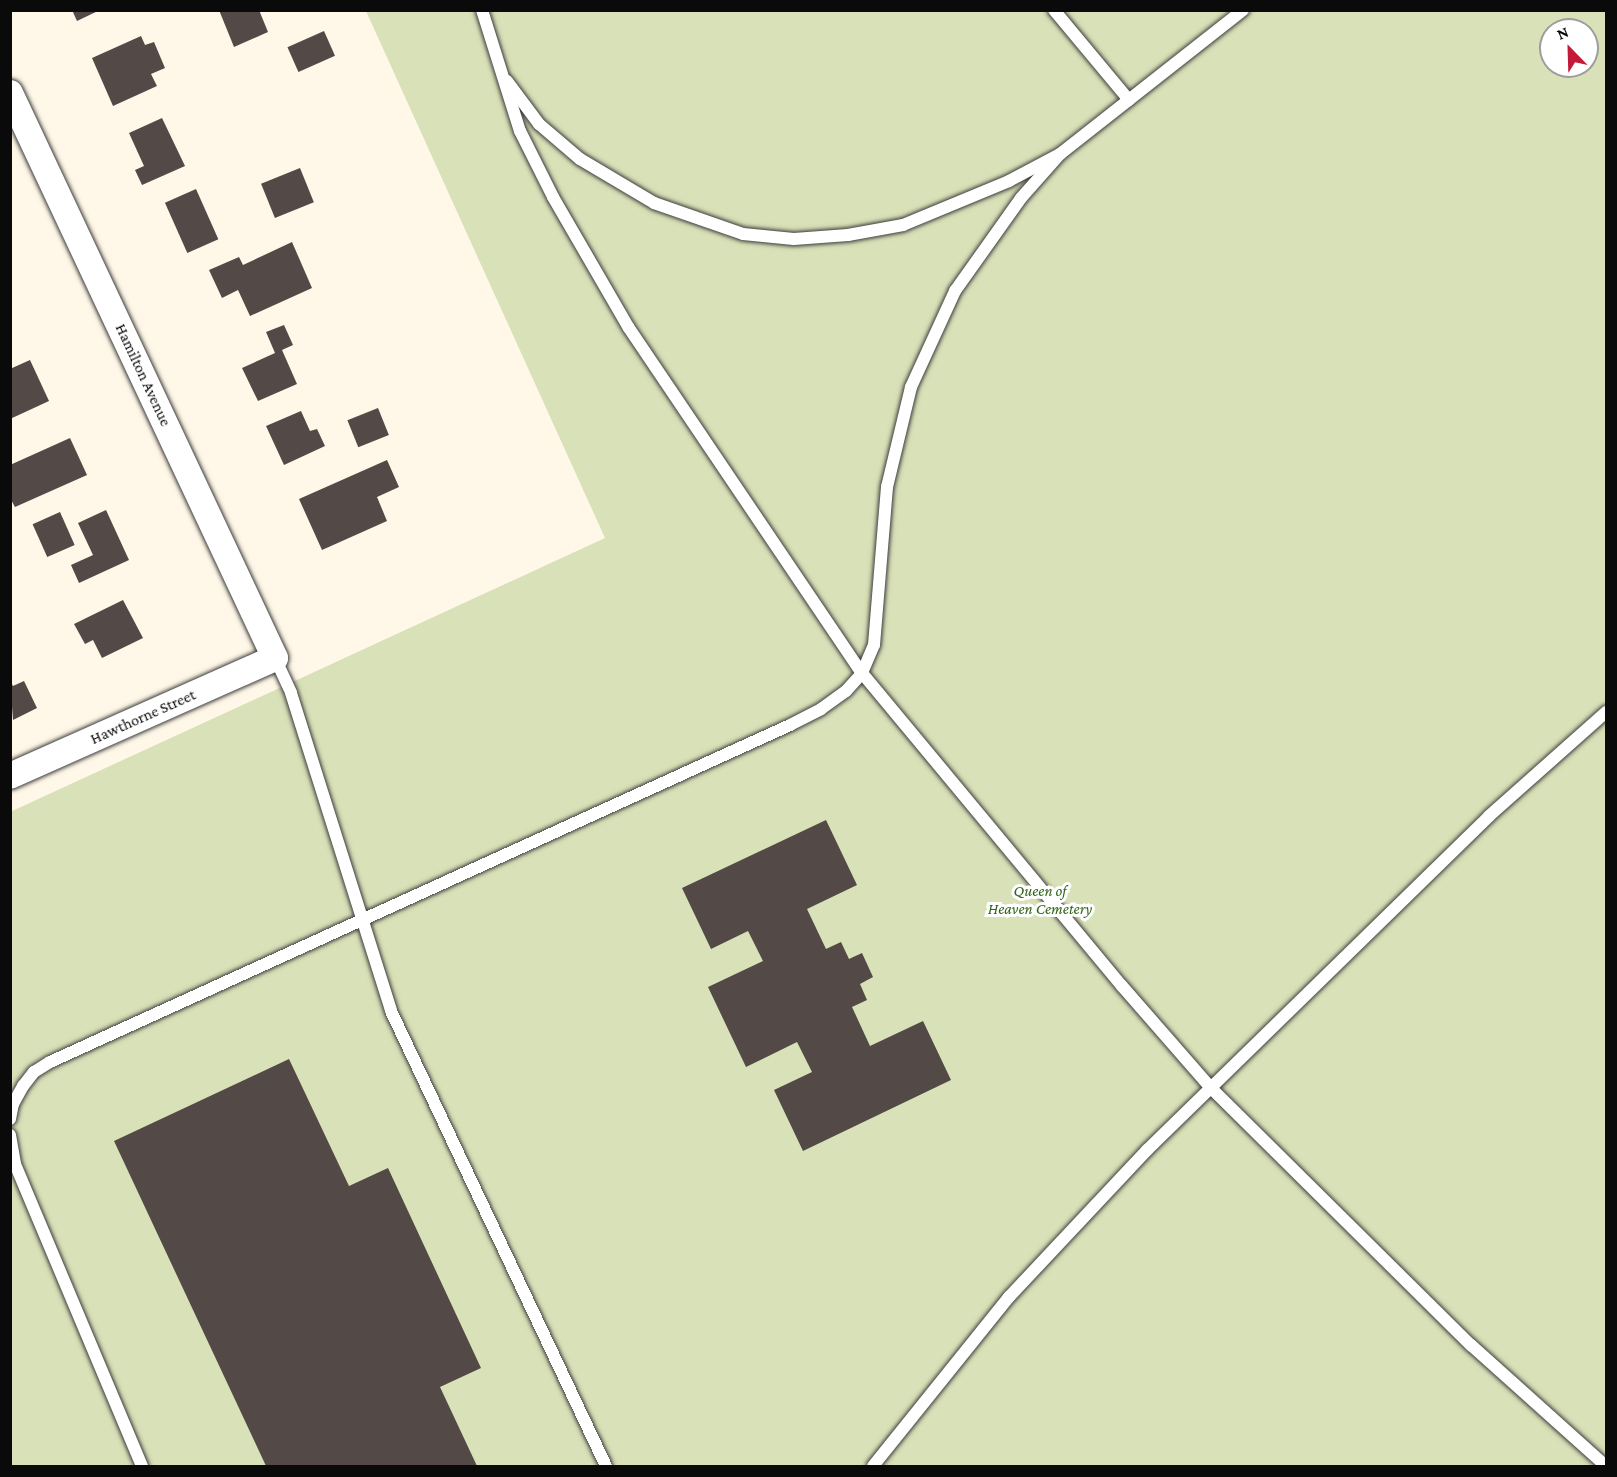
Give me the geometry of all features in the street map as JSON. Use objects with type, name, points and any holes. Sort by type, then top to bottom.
[{"type":"street","name":"Hamilton Avenue","points":[[10,93],[275,658]]},
{"type":"street","name":"Hawthorne Street","points":[[10,776],[275,658]]},
{"type":"lane","points":[[482,10],[499,71],[520,131],[553,197],[629,328],[862,673],[1115,977],[1211,1088],[1472,1345],[1606,1466]]},
{"type":"lane","points":[[1054,10],[1129,99]]},
{"type":"lane","points":[[10,1119],[13,1104],[23,1086],[34,1072],[50,1062],[790,725],[821,709],[846,691],[862,673],[874,645],[886,487],[910,387],[955,291],[1014,207],[1060,154],[1243,10]]},
{"type":"lane","points":[[499,71],[539,123],[580,159],[654,203],[743,234],[794,239],[848,235],[903,225],[1009,181],[1060,154]]},
{"type":"lane","points":[[275,658],[291,693],[391,1011],[606,1467]]},
{"type":"lane","points":[[873,1467],[1009,1297],[1147,1150],[1488,816],[1606,712]]},
{"type":"lane","points":[[10,1135],[15,1164],[142,1467]]},
{"type":"green space","name":"Queen of Heaven Cemetery","points":[[366,11],[1606,11],[1606,1466],[11,1466],[10,812],[605,538]]},
{"type":"building","points":[[72,10],[100,10],[77,21]]},
{"type":"building","points":[[219,10],[259,10],[268,32],[234,47]]},
{"type":"building","points":[[324,31],[335,56],[298,72],[287,47]]},
{"type":"building","points":[[141,36],[145,45],[154,42],[165,68],[151,74],[157,86],[113,106],[92,58]]},
{"type":"building","points":[[162,118],[185,166],[142,185],[135,170],[144,166],[129,133]]},
{"type":"building","points":[[300,168],[314,202],[275,218],[261,184]]},
{"type":"building","points":[[196,189],[218,239],[187,253],[165,203]]},
{"type":"building","points":[[292,242],[312,288],[250,316],[238,290],[222,298],[209,270],[239,257],[243,265]]},
{"type":"building","points":[[284,325],[293,345],[282,350],[297,384],[258,401],[242,368],[275,353],[266,332]]},
{"type":"building","points":[[30,360],[49,401],[10,419],[10,369]]},
{"type":"building","points":[[378,408],[389,435],[358,447],[347,420]]},
{"type":"building","points":[[301,411],[310,431],[317,429],[325,446],[284,465],[266,426]]},
{"type":"building","points":[[70,438],[87,475],[15,507],[10,498],[10,465]]},
{"type":"building","points":[[387,460],[399,487],[377,497],[387,521],[322,550],[299,499]]},
{"type":"building","points":[[106,510],[129,560],[79,583],[71,565],[93,555],[78,523]]},
{"type":"building","points":[[60,512],[75,545],[47,557],[33,524]]},
{"type":"building","points":[[123,600],[143,638],[102,658],[93,640],[85,644],[74,624]]},
{"type":"building","points":[[10,680],[13,686],[24,681],[37,708],[13,720]]},
{"type":"building","points":[[826,820],[857,885],[807,909],[826,949],[841,942],[849,959],[862,953],[873,977],[860,984],[867,1000],[852,1007],[870,1046],[923,1021],[951,1080],[803,1151],[774,1090],[812,1072],[797,1042],[746,1067],[708,987],[763,961],[748,931],[711,949],[682,888]]},
{"type":"building","points":[[289,1059],[349,1186],[388,1168],[481,1368],[440,1387],[477,1466],[266,1466],[114,1141]]}]
